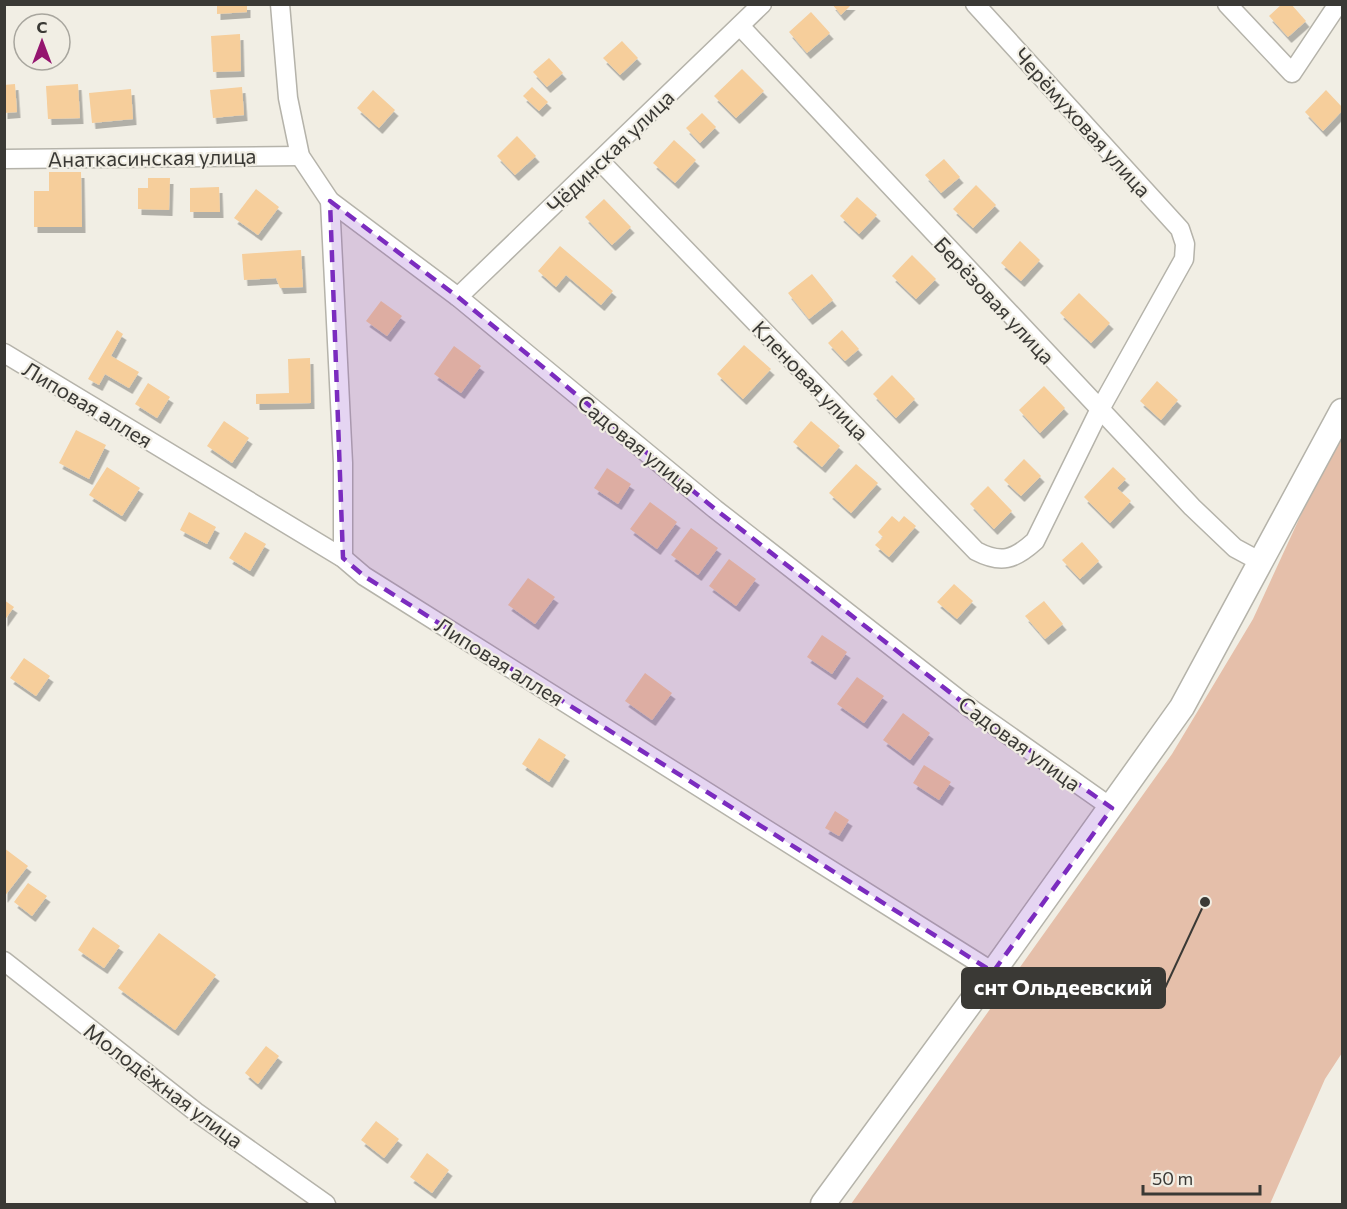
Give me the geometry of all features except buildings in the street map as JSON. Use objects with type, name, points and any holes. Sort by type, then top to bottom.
[{"type":"street","name":"Садовая улица","points":[[280,4],[288,98],[300,156],[330,201],[458,297],[715,509],[960,701],[1112,808]]},
{"type":"street","name":"Чёдинская улица","points":[[458,297],[762,4]]},
{"type":"street","name":"Черёмуховая улица","points":[[975,4],[1180,230],[1185,243],[1184,259],[1099,411]]},
{"type":"street","points":[[1227,4],[1292,73],[1338,4]]},
{"type":"street","name":"Берёзовая улица","points":[[740,26],[1099,411],[1235,548],[1261,562]]},
{"type":"street","name":"Анаткасинская улица","points":[[4,159],[300,156]]},
{"type":"street","name":"Кленовая улица","points":[[600,161],[976,551],[989,558],[1003,559],[1020,554],[1035,541],[1099,411]]},
{"type":"street","points":[[330,201],[343,463],[343,558]]},
{"type":"street","name":"Липовая аллея","points":[[4,353],[343,558],[364,576],[993,972]]},
{"type":"street","points":[[823,1204],[1112,808],[1182,707],[1342,411]]},
{"type":"street","name":"Молодёжная улица","points":[[4,961],[196,1112],[326,1204]]},
{"type":"highlighted area","points":[[330,201],[458,297],[715,509],[970,708],[1112,808],[993,972],[364,576],[343,558]]},
{"type":"shaded area","points":[[1342,434],[1342,1053],[1325,1079],[1270,1204],[851,1204],[1172,754],[1253,619],[1316,482]]},
{"type":"place","name":"снт Ольдеевский","points":[[1205,902]]}]
